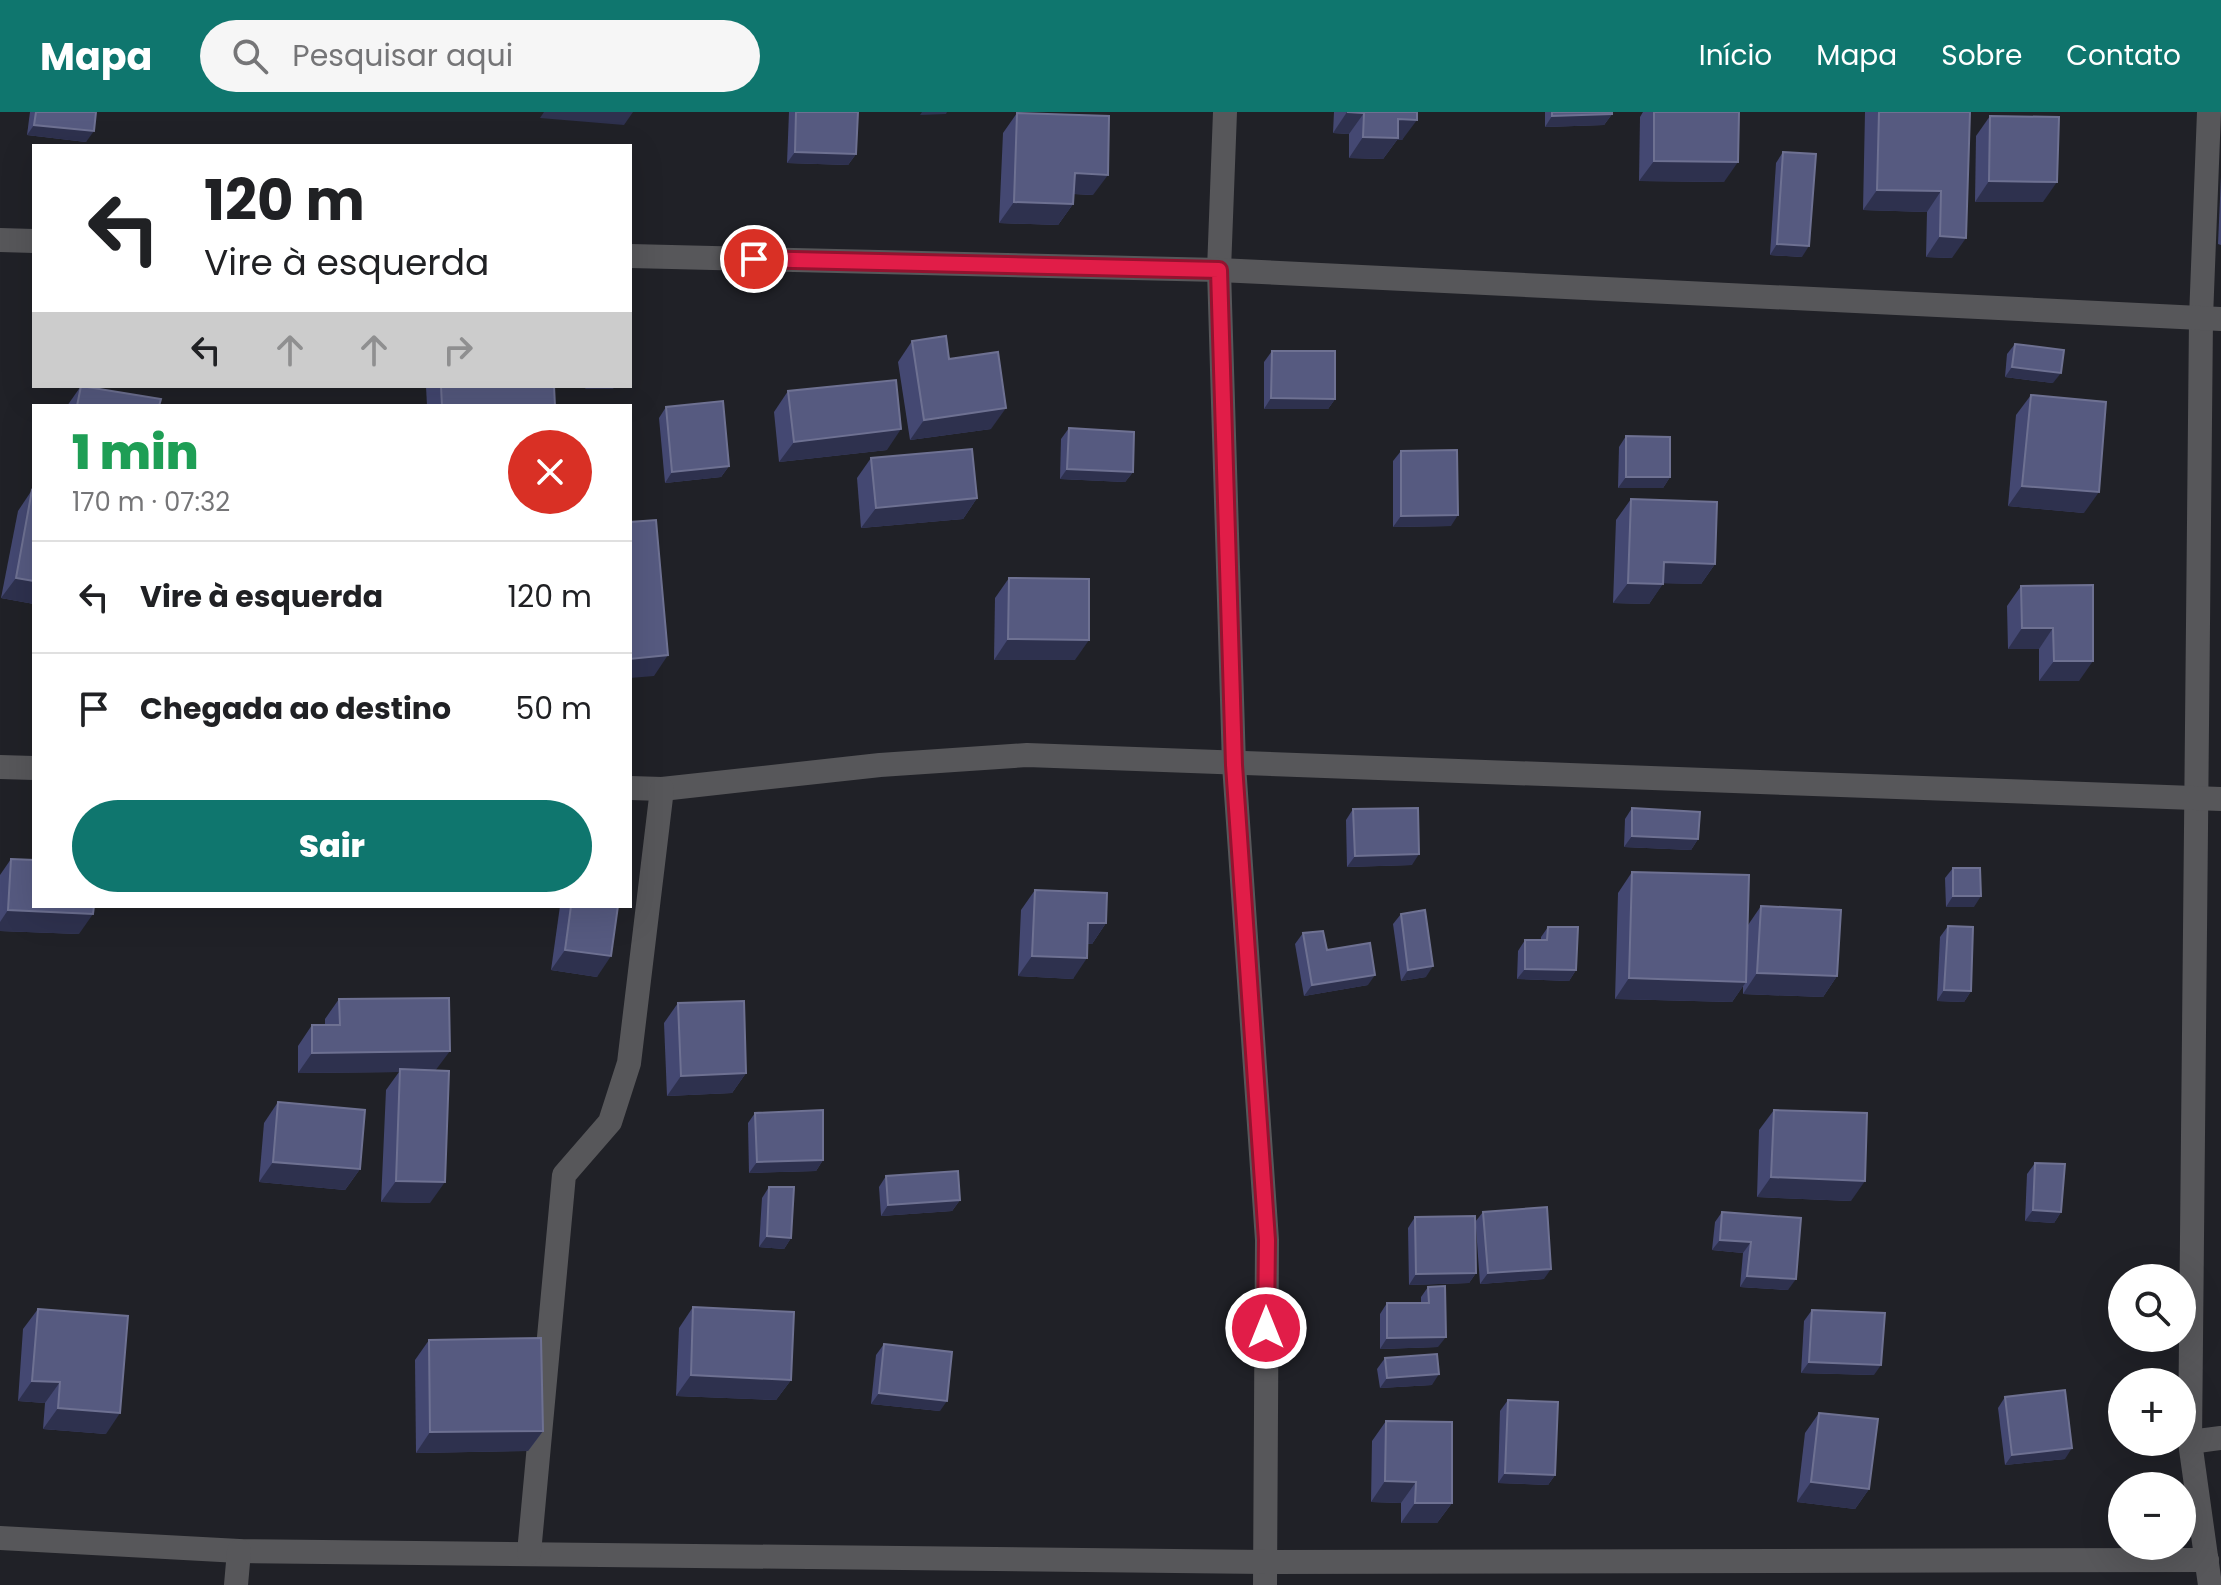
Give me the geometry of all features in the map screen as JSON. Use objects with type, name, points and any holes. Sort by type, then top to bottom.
[{"type":"street","points":[[1225,112],[1219,270],[1234,765],[1267,1240],[1265,1573]]},
{"type":"street","points":[[2192,1368],[2209,798],[2209,112]]},
{"type":"street","points":[[0,240],[32,241]]},
{"type":"street","points":[[632,256],[1219,270],[2211,318]]},
{"type":"street","points":[[632,788],[662,789],[880,765],[1027,755],[1234,765],[2209,798]]},
{"type":"street","points":[[0,767],[32,768]]},
{"type":"street","points":[[529,1553],[564,1175],[610,1122],[629,1063],[662,789]]},
{"type":"street","points":[[2196,1441],[2221,1438]]},
{"type":"street","points":[[2192,1456],[2210,1585]]},
{"type":"street","points":[[0,1538],[239,1551],[529,1553],[1265,1573],[2207,1560]]},
{"type":"street","points":[[236,1585],[239,1551]]},
{"type":"building","points":[[36,112],[96,112],[94,131],[34,125]]},
{"type":"building","points":[[796,112],[858,112],[856,154],[795,152]]},
{"type":"building","points":[[1347,112],[1417,112],[1417,120],[1398,119],[1398,138],[1363,137],[1364,113]]},
{"type":"building","points":[[1552,112],[1612,112],[1612,114],[1552,116]]},
{"type":"building","points":[[1654,112],[1739,112],[1738,162],[1654,161]]},
{"type":"building","points":[[1879,112],[1970,112],[1966,238],[1940,236],[1941,191],[1877,190]]},
{"type":"building","points":[[1017,113],[1109,116],[1108,175],[1075,173],[1073,204],[1014,202]]},
{"type":"building","points":[[1990,116],[2059,117],[2057,182],[1989,181]]},
{"type":"building","points":[[1783,152],[1816,154],[1809,246],[1777,244]]},
{"type":"building","points":[[946,336],[949,359],[998,352],[1006,408],[924,420],[912,341]]},
{"type":"building","points":[[2015,344],[2064,350],[2061,373],[2012,367]]},
{"type":"building","points":[[1272,351],[1335,351],[1335,399],[1271,398]]},
{"type":"building","points":[[896,380],[901,429],[794,442],[788,391]]},
{"type":"building","points":[[81,388],[161,399],[160,404],[77,404]]},
{"type":"building","points":[[441,388],[554,388],[555,404],[442,404]]},
{"type":"building","points":[[2031,395],[2106,402],[2099,492],[2022,486]]},
{"type":"building","points":[[723,401],[729,466],[672,472],[666,407]]},
{"type":"building","points":[[1069,428],[1134,432],[1133,472],[1067,469]]},
{"type":"building","points":[[1626,436],[1670,437],[1670,477],[1626,477]]},
{"type":"building","points":[[972,449],[977,498],[876,508],[871,458]]},
{"type":"building","points":[[1457,450],[1458,515],[1401,516],[1401,451]]},
{"type":"building","points":[[32,490],[32,581],[16,578]]},
{"type":"building","points":[[1631,499],[1717,502],[1715,564],[1664,562],[1663,584],[1628,583]]},
{"type":"building","points":[[656,520],[668,655],[632,659],[632,522]]},
{"type":"building","points":[[1009,578],[1089,579],[1089,640],[1008,639]]},
{"type":"building","points":[[2093,585],[2093,661],[2054,661],[2053,628],[2022,628],[2021,586]]},
{"type":"building","points":[[1418,808],[1419,854],[1355,856],[1353,809]]},
{"type":"building","points":[[1632,808],[1700,812],[1698,839],[1632,836]]},
{"type":"building","points":[[11,859],[32,860],[32,908],[94,908],[93,914],[8,910]]},
{"type":"building","points":[[1953,868],[1980,868],[1981,896],[1953,896]]},
{"type":"building","points":[[1632,872],[1749,875],[1746,982],[1629,978]]},
{"type":"building","points":[[1035,890],[1107,893],[1106,923],[1088,923],[1087,958],[1032,956]]},
{"type":"building","points":[[1761,906],[1841,910],[1837,976],[1757,973]]},
{"type":"building","points":[[571,908],[618,908],[611,956],[565,950]]},
{"type":"building","points":[[1425,910],[1433,966],[1408,970],[1401,914]]},
{"type":"building","points":[[1948,926],[1973,927],[1971,991],[1944,990]]},
{"type":"building","points":[[1548,927],[1578,927],[1576,970],[1525,969],[1525,940],[1547,940]]},
{"type":"building","points":[[1323,931],[1327,950],[1370,943],[1375,975],[1312,985],[1303,933]]},
{"type":"building","points":[[449,998],[450,1051],[312,1053],[312,1025],[340,1025],[339,999]]},
{"type":"building","points":[[744,1001],[746,1073],[681,1076],[678,1003]]},
{"type":"building","points":[[400,1069],[449,1071],[445,1182],[396,1181]]},
{"type":"building","points":[[278,1102],[365,1110],[360,1169],[273,1162]]},
{"type":"building","points":[[823,1110],[823,1160],[757,1162],[755,1113]]},
{"type":"building","points":[[1774,1110],[1867,1113],[1865,1181],[1771,1177]]},
{"type":"building","points":[[2035,1163],[2065,1164],[2061,1212],[2033,1210]]},
{"type":"building","points":[[958,1171],[960,1200],[888,1205],[886,1176]]},
{"type":"building","points":[[769,1187],[794,1187],[791,1238],[767,1236]]},
{"type":"building","points":[[1547,1207],[1551,1269],[1488,1273],[1483,1212]]},
{"type":"building","points":[[1722,1212],[1801,1218],[1796,1279],[1747,1276],[1751,1242],[1720,1240]]},
{"type":"building","points":[[1475,1216],[1476,1273],[1416,1274],[1415,1217]]},
{"type":"building","points":[[1445,1286],[1446,1337],[1387,1338],[1387,1303],[1429,1303],[1428,1287]]},
{"type":"building","points":[[693,1307],[794,1312],[791,1380],[691,1375]]},
{"type":"building","points":[[38,1309],[128,1316],[120,1413],[58,1408],[60,1382],[32,1381]]},
{"type":"building","points":[[1812,1310],[1885,1313],[1881,1365],[1809,1362]]},
{"type":"building","points":[[541,1338],[543,1431],[430,1432],[429,1340]]},
{"type":"building","points":[[884,1344],[952,1352],[947,1401],[879,1393]]},
{"type":"building","points":[[1437,1354],[1439,1374],[1387,1378],[1385,1358]]},
{"type":"building","points":[[2065,1390],[2072,1448],[2012,1455],[2005,1397]]},
{"type":"building","points":[[1508,1400],[1558,1402],[1555,1475],[1505,1473]]},
{"type":"building","points":[[1819,1413],[1878,1419],[1869,1489],[1811,1482]]},
{"type":"building","points":[[1386,1421],[1452,1422],[1452,1503],[1415,1503],[1416,1482],[1385,1481]]},
{"type":"route","points":[[754,259],[1219,270],[1234,765],[1267,1240],[1266,1328]]}]
